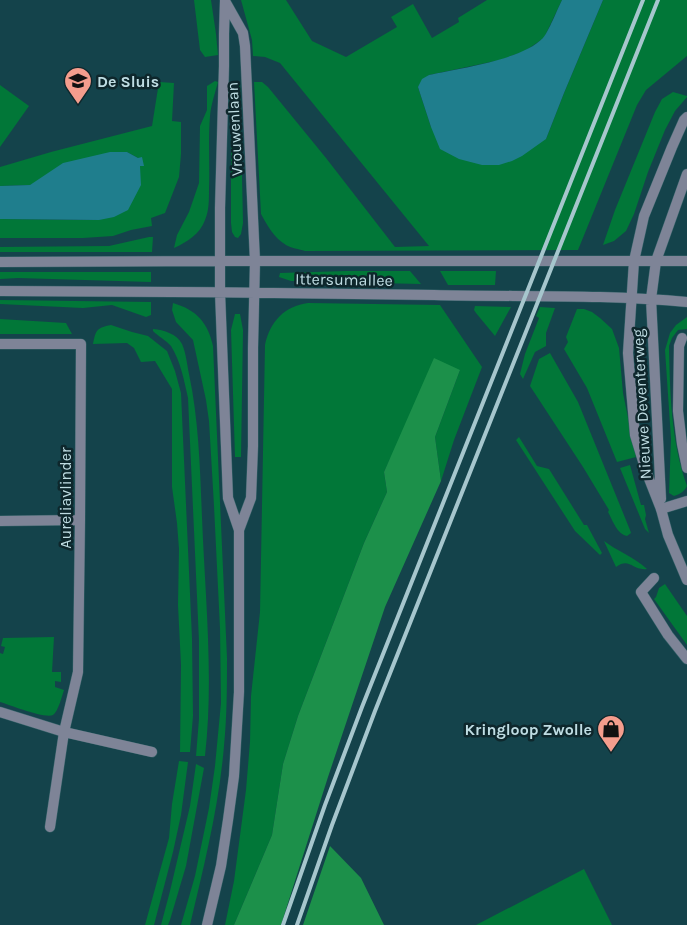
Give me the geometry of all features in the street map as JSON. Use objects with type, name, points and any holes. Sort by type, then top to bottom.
[{"type":"street","name":"Vrouwenlaan","points":[[225,1],[220,292],[228,498],[239,530]]},
{"type":"street","name":"Vrouwenlaan","points":[[225,1],[242,33],[245,46],[255,261],[251,498],[239,530]]},
{"type":"street","name":"Nieuwe Deventerweg","points":[[687,117],[672,147],[644,216],[634,260],[630,298],[628,353],[635,435],[646,471],[661,509],[668,535],[687,580]]},
{"type":"street","name":"Nieuwe Deventerweg","points":[[661,509],[651,298],[656,261],[687,174]]},
{"type":"street","name":"Ittersumallee","points":[[0,262],[220,260],[687,261]]},
{"type":"street","name":"Ittersumallee","points":[[0,291],[255,292],[651,298],[687,302]]},
{"type":"street","points":[[682,338],[679,346],[678,411],[687,468]]},
{"type":"street","name":"Aureliavlinder","points":[[0,344],[81,344],[78,672],[64,732],[50,827]]},
{"type":"street","points":[[661,509],[687,501]]},
{"type":"street","points":[[0,521],[80,520]]},
{"type":"street","points":[[207,925],[221,866],[234,776],[239,692],[239,530]]},
{"type":"street","points":[[654,578],[641,592],[668,636],[687,659]]},
{"type":"street","points":[[0,712],[64,732],[152,752]]},
{"type":"green space","points":[[194,0],[211,0],[218,55],[205,57],[200,50]]},
{"type":"green space","points":[[241,0],[286,0],[312,41],[346,57],[397,27],[391,17],[413,4],[432,38],[459,22],[458,18],[487,0],[562,0],[544,38],[525,51],[500,60],[429,75],[418,87],[431,127],[546,139],[603,0],[687,0],[687,56],[646,90],[637,105],[578,250],[305,251],[290,247],[278,239],[261,214],[254,82],[262,82],[268,87],[395,247],[429,246],[280,63],[265,57],[253,56],[252,40]]},
{"type":"green space","points":[[215,81],[218,82],[210,116],[209,198],[207,213],[203,225],[196,233],[174,248],[177,235],[189,212],[199,183],[200,126],[207,110],[207,86]]},
{"type":"green space","points":[[159,82],[174,83],[172,121],[181,122],[181,154],[179,177],[165,213],[151,218],[152,226],[113,236],[0,238],[0,219],[99,220],[140,166],[143,166],[138,158],[127,152],[30,185],[0,186],[0,167],[152,126]]},
{"type":"green space","points":[[231,83],[240,83],[243,223],[241,234],[238,238],[232,232],[231,223]]},
{"type":"green space","points":[[0,85],[29,106],[0,147]]},
{"type":"green space","points":[[673,92],[687,97],[675,111],[665,130],[634,214],[626,231],[614,241],[603,245],[615,210],[655,112],[662,99]]},
{"type":"green space","points":[[153,237],[152,252],[0,252],[0,247],[109,246]]},
{"type":"green space","points":[[410,271],[421,284],[291,281],[279,277],[280,273]]},
{"type":"green space","points":[[440,271],[496,271],[495,285],[448,285]]},
{"type":"green space","points":[[0,272],[151,272],[151,282],[0,279]]},
{"type":"green space","points":[[0,300],[151,302],[151,315],[146,317],[112,305],[83,308],[0,304]]},
{"type":"green space","points":[[173,303],[189,309],[200,318],[208,331],[213,346],[227,658],[225,735],[219,791],[190,925],[181,925],[195,876],[209,808],[215,766],[221,703],[220,628],[209,421],[206,400],[193,340],[176,322],[172,310]]},
{"type":"green space","points":[[308,303],[440,305],[482,367],[454,440],[441,481],[435,437],[460,370],[390,459],[384,472],[387,492],[364,543],[298,716],[283,764],[272,835],[234,925],[225,925],[234,881],[246,790],[251,696],[260,612],[265,345],[267,336],[280,316],[292,307]]},
{"type":"green space","points":[[475,306],[511,307],[495,336],[474,310]]},
{"type":"green space","points":[[540,307],[555,308],[546,333],[546,346],[535,352],[523,379],[520,374],[525,354],[539,318],[536,316]]},
{"type":"green space","points":[[577,309],[592,312],[612,329],[619,348],[623,393],[636,457],[617,462],[587,388],[564,349],[568,342],[566,337]]},
{"type":"green space","points":[[235,314],[240,314],[243,330],[241,457],[235,457],[231,330]]},
{"type":"green space","points":[[687,317],[687,329],[678,330],[669,346],[671,399],[675,434],[687,486],[685,490],[674,496],[669,493],[671,439],[665,350],[670,333],[676,325]]},
{"type":"green space","points":[[0,319],[66,323],[72,334],[0,334]]},
{"type":"green space","points":[[111,325],[148,336],[167,351],[181,393],[192,638],[193,716],[190,752],[180,752],[179,549],[172,487],[172,389],[155,361],[141,362],[134,348],[127,343],[93,344],[97,330]]},
{"type":"green space","points":[[153,329],[170,333],[182,344],[185,351],[195,409],[200,463],[209,666],[208,726],[205,756],[196,756],[199,719],[199,641],[188,398],[182,372],[171,346]]},
{"type":"green space","points":[[550,353],[578,402],[630,530],[631,533],[627,536],[616,527],[608,512],[609,510],[583,467],[530,386],[539,359]]},
{"type":"green space","points":[[434,358],[460,370],[435,437],[441,481],[385,607],[281,925],[234,925],[272,835],[283,764],[298,716],[364,543],[387,492],[384,472]]},
{"type":"green space","points":[[519,437],[537,466],[549,469],[584,525],[587,525],[602,553],[600,555],[575,531],[516,440]]},
{"type":"green space","points":[[630,465],[641,505],[644,505],[649,533],[645,529],[620,468]]},
{"type":"green space","points":[[604,541],[647,569],[625,563],[616,567]]},
{"type":"green space","points":[[665,584],[687,616],[687,645],[654,599],[659,588]]},
{"type":"green space","points":[[54,637],[52,672],[61,672],[61,682],[55,681],[55,687],[64,690],[55,713],[49,716],[43,715],[0,702],[0,653],[3,654],[5,647],[1,646],[3,638]]},
{"type":"green space","points":[[179,761],[188,762],[181,815],[154,925],[145,925],[169,838]]},
{"type":"green space","points":[[196,764],[204,768],[186,866],[168,925],[161,925],[190,806]]},
{"type":"green space","points":[[330,846],[361,878],[384,925],[303,925]]},
{"type":"green space","points":[[584,869],[612,925],[476,925]]},
{"type":"water","points":[[562,0],[603,0],[546,139],[522,156],[499,165],[482,165],[459,159],[440,149],[418,87],[422,79],[429,75],[506,58],[533,46],[545,35]]},
{"type":"water","points":[[110,152],[127,152],[138,158],[142,157],[144,166],[140,166],[141,185],[128,210],[114,217],[99,220],[0,219],[0,186],[30,185],[63,163]]},
{"type":"railway","points":[[283,925],[362,707],[643,0]]},
{"type":"railway","points":[[297,925],[375,711],[658,0]]},
{"type":"place","name":"De Sluis","points":[[78,105]]},
{"type":"place","name":"Kringloop Zwolle","points":[[611,753]]}]
